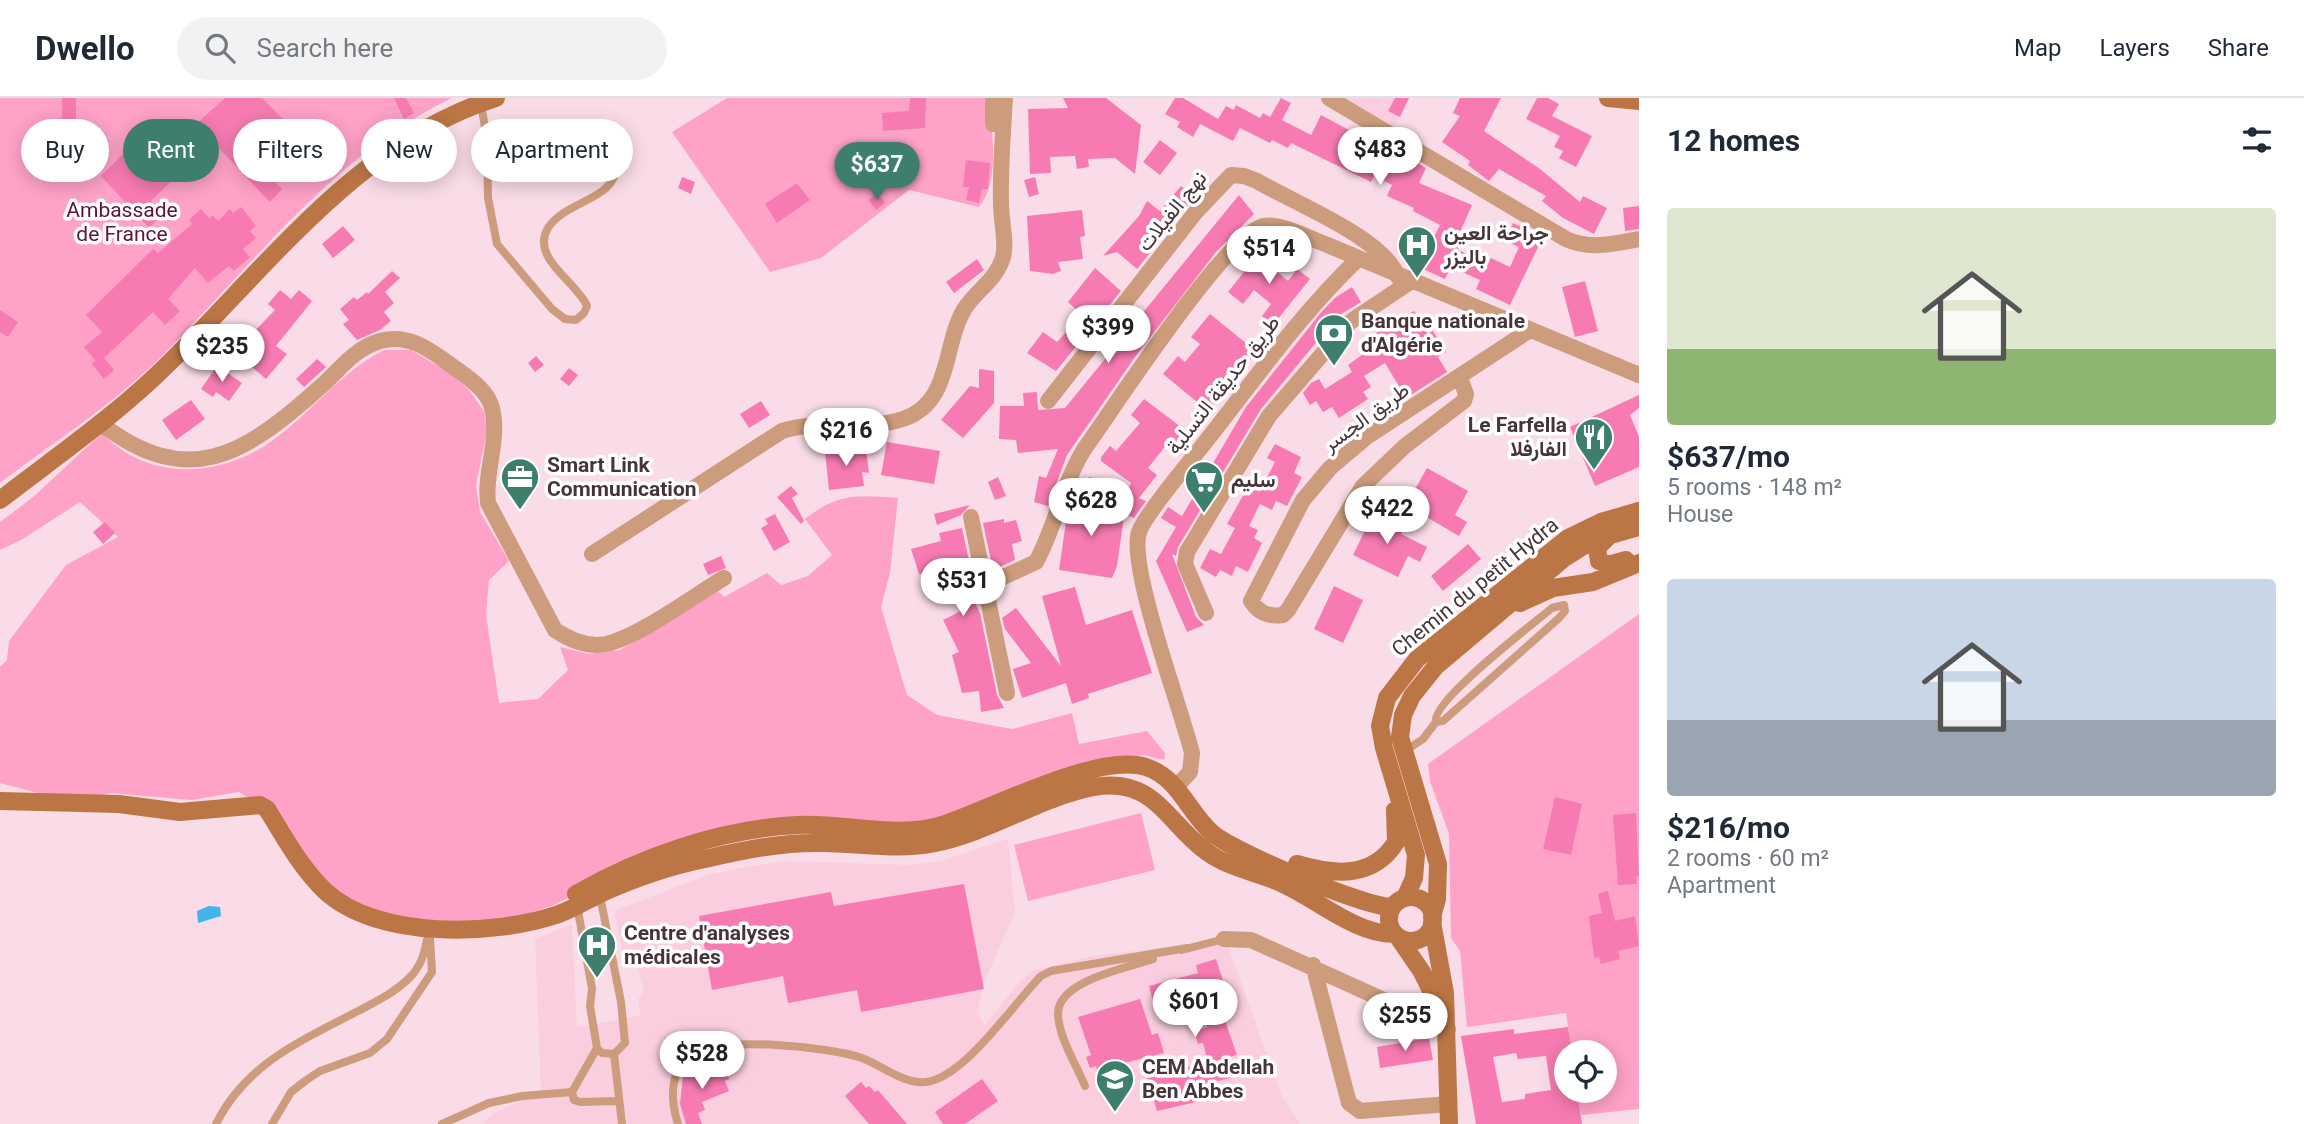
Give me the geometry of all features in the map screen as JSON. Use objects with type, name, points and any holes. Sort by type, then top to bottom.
[{"type":"main road","points":[[1608,98],[1634,100]]},
{"type":"main road","points":[[0,500],[100,423],[168,365],[332,197],[414,135],[488,100]]},
{"type":"main road","name":"Chemin du petit Hydra","points":[[1399,902],[1414,878],[1416,855],[1380,726],[1387,698],[1403,674],[1568,538],[1601,522],[1639,511]]},
{"type":"main road","name":"Chemin du petit Hydra","points":[[1432,919],[1437,900],[1438,864],[1401,737],[1403,715],[1412,696],[1436,666],[1563,559],[1593,540],[1615,531],[1639,527]]},
{"type":"main road","points":[[1615,531],[1597,548],[1599,561],[1612,565],[1639,555]]},
{"type":"main road","points":[[1473,633],[1541,592],[1593,582],[1639,563]]},
{"type":"main road","points":[[0,801],[119,804],[180,812],[260,805],[267,809],[304,867],[325,891],[344,905],[382,920],[429,928],[485,929],[555,915],[629,866],[761,829],[799,824],[926,829],[1074,775],[1116,764],[1143,766],[1160,772],[1176,787],[1209,830],[1222,842],[1360,901],[1423,901],[1432,919],[1441,958],[1448,1029],[1449,1124]]},
{"type":"main road","points":[[598,888],[702,859],[780,845],[933,844],[1054,798],[1110,785],[1139,791],[1152,798],[1205,851],[1230,865],[1282,883],[1369,930],[1396,935],[1405,940],[1419,939],[1430,929],[1432,919]]},
{"type":"main road","points":[[1276,864],[1294,864],[1331,873],[1369,867],[1381,859],[1396,842],[1397,793]]},
{"type":"main road","points":[[1399,902],[1389,921],[1422,972],[1448,1029]]},
{"type":"street","points":[[592,554],[782,431],[806,423],[875,425],[904,419],[922,409],[937,391],[947,364],[955,328],[966,307],[997,271],[1004,255],[994,162],[993,98]]},
{"type":"street","points":[[1000,203],[1005,98]]},
{"type":"street","points":[[1329,98],[1576,244],[1598,245],[1639,239]]},
{"type":"street","name":"نهج الفيلات","points":[[1048,401],[1195,213],[1231,175],[1257,181],[1374,245],[1404,280]]},
{"type":"street","points":[[984,586],[1037,562],[1053,528],[1076,461],[1217,267],[1248,235],[1261,227],[1272,226],[1359,258],[1404,280],[1639,375]]},
{"type":"street","name":"طريق حديقة التسلية","points":[[1176,787],[1190,772],[1192,753],[1139,572],[1139,532],[1178,476],[1296,324],[1329,286],[1359,258]]},
{"type":"street","points":[[1206,613],[1185,564],[1187,552],[1269,416],[1350,321],[1404,280]]},
{"type":"street","name":"طريق الجسر","points":[[1460,378],[1466,394],[1464,401],[1405,446],[1363,486],[1288,610],[1283,615],[1273,616],[1258,611],[1251,601],[1259,583],[1303,500],[1330,468],[1368,436],[1530,330]]},
{"type":"street","points":[[100,423],[139,450],[177,461],[215,458],[251,441],[285,417],[352,355],[382,341],[409,340],[428,348],[475,383],[491,405],[496,435],[486,490],[488,503],[555,630],[575,643],[604,645],[628,636],[724,578]]},
{"type":"street","points":[[971,517],[1007,693]]},
{"type":"street","points":[[1224,939],[1251,940],[1313,965],[1403,1011],[1448,1029]]},
{"type":"street","points":[[1313,965],[1349,1103],[1360,1111],[1449,1104]]},
{"type":"lane","points":[[488,100],[488,119]]},
{"type":"lane","points":[[504,133],[568,138],[586,148],[615,175],[611,185],[566,210],[548,228],[543,245],[546,256],[581,292],[587,306],[576,320],[565,319],[552,309],[497,244],[488,198],[487,139],[504,133]]},
{"type":"lane","points":[[1405,751],[1423,739],[1436,722],[1443,721],[1561,616],[1566,609],[1564,605],[1552,608],[1465,682],[1441,706],[1434,717],[1436,722]]},
{"type":"lane","points":[[575,901],[592,989],[590,1006],[597,1048],[602,1053],[614,1054],[625,1043],[623,1016],[598,888]]},
{"type":"lane","points":[[216,1124],[238,1088],[282,1050],[402,985],[421,963],[429,928]]},
{"type":"lane","points":[[272,1124],[291,1092],[305,1081],[320,1071],[370,1053],[387,1040],[432,971],[429,928]]},
{"type":"lane","points":[[678,1124],[672,1094],[675,1076],[681,1063],[696,1051],[718,1046],[762,1045],[832,1051],[861,1058],[914,1082],[924,1083],[950,1071],[993,1033],[1041,976],[1051,971],[1187,948],[1224,939]]},
{"type":"lane","points":[[1085,1086],[1060,1026],[1058,1012],[1061,1000],[1088,980],[1187,948]]},
{"type":"lane","points":[[597,1048],[572,1092],[574,1100],[618,1101]]},
{"type":"lane","points":[[614,1054],[622,1124]]},
{"type":"lane","points":[[442,1124],[489,1103],[572,1092]]},
{"type":"shaded area","points":[[1340,98],[1409,98],[1393,127]]},
{"type":"shaded area","points":[[1008,839],[1015,912],[984,983],[977,1012],[985,1025],[1019,982],[1035,970],[1094,956],[1226,940],[1281,1094],[1300,1124],[481,1124],[496,1112],[541,1091],[535,939],[572,924],[577,1027],[641,1015],[638,999],[644,993],[636,960],[623,951],[614,911],[708,875],[741,868],[785,861],[911,865],[941,861]]},
{"type":"green space","name":"Ambassade de France","points":[[0,98],[452,98],[414,119],[361,119],[361,157],[347,168],[347,119],[233,119],[233,182],[331,182],[297,213],[144,373],[105,406],[0,483]]},
{"type":"green space","points":[[727,98],[990,98],[993,155],[986,196],[979,207],[909,190],[821,258],[770,272],[672,132]]},
{"type":"green space","points":[[384,350],[411,350],[450,373],[469,390],[484,411],[487,431],[476,485],[480,512],[509,561],[489,580],[486,614],[499,703],[538,699],[568,670],[560,647],[589,654],[620,650],[718,591],[724,597],[767,573],[781,585],[808,576],[832,555],[805,519],[838,500],[859,496],[898,498],[890,573],[881,607],[907,695],[937,715],[1012,729],[1072,713],[1079,744],[1147,731],[1165,753],[1164,760],[1144,755],[1123,758],[944,822],[749,831],[595,883],[554,905],[518,917],[467,925],[391,917],[334,891],[260,805],[239,792],[192,800],[110,793],[72,802],[0,783],[0,667],[7,660],[9,641],[66,565],[118,537],[80,502],[21,540],[0,550],[0,522],[32,498],[102,433],[120,449],[140,460],[162,467],[207,468],[251,454],[286,430],[353,370]]},
{"type":"green space","points":[[1639,614],[1639,1109],[1581,1115],[1579,1103],[1617,1103],[1617,1040],[1570,1040],[1566,1013],[1467,1027],[1460,951],[1451,938],[1449,834],[1430,781],[1428,764]]},
{"type":"green space","points":[[1141,813],[1155,870],[1028,901],[1014,845]]},
{"type":"water","points":[[209,906],[220,907],[221,916],[198,923],[197,911]]},
{"type":"building","points":[[62,98],[76,98],[76,119],[62,119]]},
{"type":"building","points":[[225,98],[262,98],[283,119],[233,119],[233,163],[219,148],[219,119],[202,119]]},
{"type":"building","points":[[394,98],[406,98],[414,113],[404,119]]},
{"type":"building","points":[[910,98],[926,98],[925,128],[883,131],[882,113],[909,111]]},
{"type":"building","points":[[1063,98],[1106,98],[1141,125],[1135,174],[1115,158],[1088,159],[1089,167],[1077,169],[1075,156],[1050,157],[1051,173],[1030,174],[1028,109],[1068,108]]},
{"type":"building","points":[[1175,98],[1183,98],[1218,119],[1226,106],[1234,110],[1236,105],[1260,118],[1263,113],[1270,117],[1281,98],[1291,103],[1282,120],[1311,135],[1321,115],[1360,136],[1362,131],[1376,138],[1426,168],[1419,183],[1472,205],[1457,239],[1462,241],[1458,250],[1488,263],[1491,258],[1510,267],[1519,247],[1505,241],[1513,223],[1543,237],[1510,305],[1476,289],[1480,280],[1451,267],[1445,279],[1419,267],[1440,225],[1413,211],[1414,208],[1387,196],[1392,185],[1374,176],[1371,182],[1291,143],[1288,148],[1272,140],[1270,143],[1240,128],[1233,141],[1200,124],[1193,137],[1177,127],[1180,122],[1165,114]]},
{"type":"building","points":[[1395,98],[1409,98],[1400,117],[1388,111]]},
{"type":"building","points":[[1460,98],[1501,98],[1484,131],[1540,169],[1580,202],[1583,196],[1607,208],[1594,234],[1563,218],[1542,201],[1546,196],[1499,169],[1489,181],[1468,165],[1470,161],[1442,142],[1460,116],[1453,113]]},
{"type":"building","points":[[1537,98],[1548,98],[1559,104],[1552,116],[1592,136],[1576,167],[1559,158],[1563,151],[1554,147],[1560,136],[1526,119]]},
{"type":"building","points":[[1160,140],[1177,153],[1160,175],[1143,162]]},
{"type":"building","points":[[123,154],[123,182],[170,182],[151,201],[163,214],[149,228],[107,182],[109,182],[109,168]]},
{"type":"building","points":[[966,160],[990,163],[988,189],[982,189],[979,203],[966,200],[969,187],[963,187]]},
{"type":"building","points":[[682,177],[695,182],[691,194],[678,188]]},
{"type":"building","points":[[1035,177],[1039,194],[1029,197],[1024,180]]},
{"type":"building","points":[[251,182],[275,182],[282,189],[270,202]]},
{"type":"building","points":[[797,183],[810,200],[777,223],[765,204]]},
{"type":"building","points":[[1181,186],[1195,197],[1137,269],[1117,252],[1103,256],[1139,216],[1147,201],[1160,211]]},
{"type":"building","points":[[878,193],[885,203],[876,210],[869,200]]},
{"type":"building","points":[[1239,195],[1254,214],[1216,252],[1135,357],[1067,455],[1048,506],[1034,502],[1039,476],[1046,478],[1058,449],[1018,453],[1016,440],[999,439],[1000,406],[1024,406],[1023,393],[1037,392],[1038,410],[1065,408]]},
{"type":"building","points":[[1639,206],[1639,229],[1625,231],[1623,208]]},
{"type":"building","points":[[241,207],[256,226],[250,231],[256,238],[243,249],[250,257],[234,271],[229,266],[208,283],[195,268],[168,299],[180,311],[165,325],[153,312],[104,358],[114,370],[104,379],[92,364],[96,361],[84,347],[102,332],[86,315],[153,249],[158,253],[192,224],[189,220],[201,209],[209,218],[213,215],[218,221],[230,209],[233,213]]},
{"type":"building","points":[[1082,210],[1085,236],[1080,237],[1083,259],[1058,262],[1061,271],[1053,274],[1030,271],[1027,216]]},
{"type":"building","points":[[343,226],[355,240],[333,258],[322,244]]},
{"type":"building","points":[[1264,247],[1275,256],[1269,265],[1288,281],[1297,269],[1310,279],[1273,325],[1262,316],[1271,304],[1254,290],[1243,304],[1228,292]]},
{"type":"building","points":[[977,259],[984,270],[954,293],[946,282]]},
{"type":"building","points":[[1095,268],[1121,291],[1056,371],[1027,353],[1043,332],[1057,342],[1082,315],[1068,302]]},
{"type":"building","points":[[392,271],[400,278],[385,292],[394,303],[384,312],[391,321],[380,330],[357,340],[343,324],[349,320],[340,309],[354,297],[357,300],[367,292],[368,294]]},
{"type":"building","points":[[1585,281],[1598,331],[1575,337],[1562,287]]},
{"type":"building","points":[[1352,287],[1361,302],[1338,316],[1261,409],[1178,547],[1176,556],[1172,554],[1196,617],[1204,625],[1187,632],[1156,561],[1176,527],[1161,518],[1168,507],[1182,516],[1246,407],[1323,310],[1336,297]]},
{"type":"building","points":[[280,290],[291,299],[299,290],[312,301],[276,346],[287,354],[266,379],[239,356],[253,339],[250,336],[275,310],[268,304]]},
{"type":"building","points":[[0,310],[18,322],[8,337],[0,332]]},
{"type":"building","points":[[1414,311],[1428,334],[1433,331],[1446,352],[1438,357],[1447,372],[1406,398],[1385,363],[1364,376],[1371,387],[1363,392],[1368,399],[1339,418],[1332,407],[1323,412],[1316,401],[1310,405],[1303,393],[1311,383],[1319,379],[1325,389],[1352,372],[1348,365],[1381,341],[1376,333]]},
{"type":"building","points":[[1210,314],[1257,352],[1208,411],[1163,374],[1178,356],[1185,362],[1200,344],[1191,337]]},
{"type":"building","points":[[536,356],[544,365],[535,372],[528,363]]},
{"type":"building","points":[[317,359],[326,367],[304,387],[296,379]]},
{"type":"building","points":[[217,366],[242,383],[229,401],[216,392],[213,397],[201,389]]},
{"type":"building","points":[[569,368],[578,375],[569,386],[560,379]]},
{"type":"building","points":[[979,369],[994,371],[994,403],[963,438],[941,420],[970,386],[979,388]]},
{"type":"building","points":[[1639,395],[1639,408],[1630,415],[1639,437],[1639,467],[1595,486],[1570,427]]},
{"type":"building","points":[[1144,399],[1189,433],[1176,450],[1168,443],[1148,468],[1157,475],[1139,498],[1146,501],[1134,518],[1119,511],[1131,483],[1101,461],[1101,457],[1110,446],[1116,451],[1140,423],[1131,415]]},
{"type":"building","points":[[191,400],[205,419],[176,440],[162,420]]},
{"type":"building","points":[[761,401],[770,415],[749,428],[740,414]]},
{"type":"building","points":[[887,442],[940,451],[934,484],[881,475]]},
{"type":"building","points":[[1275,444],[1301,457],[1294,473],[1302,477],[1287,506],[1276,501],[1272,510],[1260,504],[1249,526],[1258,530],[1254,538],[1262,543],[1248,572],[1236,566],[1232,576],[1220,570],[1216,577],[1200,568],[1210,549],[1221,554],[1235,528],[1227,524],[1250,483],[1261,489],[1275,462],[1267,458]]},
{"type":"building","points":[[866,448],[869,473],[862,472],[864,486],[829,490],[825,452]]},
{"type":"building","points":[[1427,468],[1468,491],[1455,515],[1467,522],[1459,536],[1406,505]]},
{"type":"building","points":[[998,477],[1006,496],[995,500],[988,482]]},
{"type":"building","points":[[1089,477],[1102,480],[1095,512],[1124,516],[1117,566],[1112,578],[1059,570],[1069,508],[1081,510]]},
{"type":"building","points":[[791,486],[798,494],[792,498],[804,521],[801,524],[777,497]]},
{"type":"building","points":[[970,505],[961,515],[937,525],[934,514]]},
{"type":"building","points":[[775,514],[790,542],[774,551],[761,528],[768,524],[765,519]]},
{"type":"building","points":[[1373,514],[1404,529],[1401,534],[1427,547],[1420,562],[1408,556],[1398,577],[1353,555]]},
{"type":"building","points":[[1004,519],[1004,523],[1016,520],[1022,541],[1012,544],[1015,560],[993,570],[983,523]]},
{"type":"building","points":[[105,522],[115,533],[103,544],[93,532]]},
{"type":"building","points":[[962,528],[974,584],[974,589],[967,580],[971,590],[969,591],[980,613],[997,695],[1004,708],[981,712],[979,691],[962,693],[952,655],[959,652],[943,620],[963,610],[952,566],[919,574],[911,549],[941,541],[939,533]]},
{"type":"building","points":[[1468,544],[1481,559],[1443,591],[1431,576]]},
{"type":"building","points":[[721,556],[726,568],[708,575],[703,564]]},
{"type":"building","points":[[1334,586],[1363,600],[1343,643],[1314,629]]},
{"type":"building","points":[[1075,587],[1086,625],[1132,610],[1152,673],[1088,694],[1089,698],[1072,704],[1066,683],[1022,698],[1013,669],[1031,663],[1005,629],[1002,618],[1016,608],[1061,666],[1042,596]]},
{"type":"building","points":[[1555,797],[1582,804],[1571,855],[1543,849]]},
{"type":"building","points":[[1636,813],[1639,876],[1636,877],[1637,884],[1618,885],[1613,815]]},
{"type":"building","points":[[964,884],[984,989],[861,1012],[857,990],[788,1003],[783,976],[712,990],[699,916],[831,892],[834,906]]},
{"type":"building","points":[[1608,891],[1615,921],[1635,916],[1639,946],[1618,951],[1620,959],[1601,964],[1599,957],[1594,958],[1589,916],[1602,913],[1598,894]]},
{"type":"building","points":[[1216,959],[1232,1008],[1222,1012],[1237,1055],[1224,1058],[1230,1078],[1202,1085],[1205,1100],[1157,1111],[1153,1097],[1146,1099],[1143,1089],[1149,1088],[1147,1078],[1208,1062],[1203,1043],[1198,1044],[1194,1031],[1207,1027],[1204,1016],[1213,1014],[1205,992],[1154,1005],[1149,986],[1198,973],[1196,965]]},
{"type":"building","points":[[1140,999],[1152,1035],[1158,1033],[1164,1053],[1097,1070],[1096,1066],[1090,1068],[1086,1057],[1091,1055],[1078,1017]]},
{"type":"building","points":[[1568,1027],[1570,1040],[1554,1040],[1554,1103],[1579,1103],[1582,1124],[1476,1124],[1461,1036],[1514,1029],[1514,1034]],"holes":[[[1516,1053],[1518,1059],[1546,1056],[1551,1090],[1525,1094],[1525,1099],[1502,1102],[1493,1057]]]},
{"type":"building","points":[[1429,1038],[1433,1060],[1380,1068],[1377,1047]]},
{"type":"building","points":[[723,1063],[729,1079],[725,1081],[729,1091],[702,1102],[705,1110],[698,1113],[702,1124],[686,1124],[680,1104],[683,1076]]},
{"type":"building","points":[[982,1079],[998,1101],[965,1124],[943,1124],[935,1112]]},
{"type":"building","points":[[861,1082],[866,1088],[869,1086],[875,1092],[878,1090],[907,1124],[869,1124],[845,1096]]},
{"type":"place","name":"جراحة العين باليزر","points":[[1417,279]]},
{"type":"place","name":"Banque nationale d'Algérie","points":[[1334,367]]},
{"type":"place","name":"Le Farfella الفارفلا","points":[[1594,471]]},
{"type":"place","name":"Smart Link Communication","points":[[520,511]]},
{"type":"place","name":"سليم","points":[[1204,514]]},
{"type":"place","name":"Centre d'analyses médicales","points":[[597,979]]},
{"type":"place","name":"CEM Abdellah Ben Abbes","points":[[1115,1113]]}]
